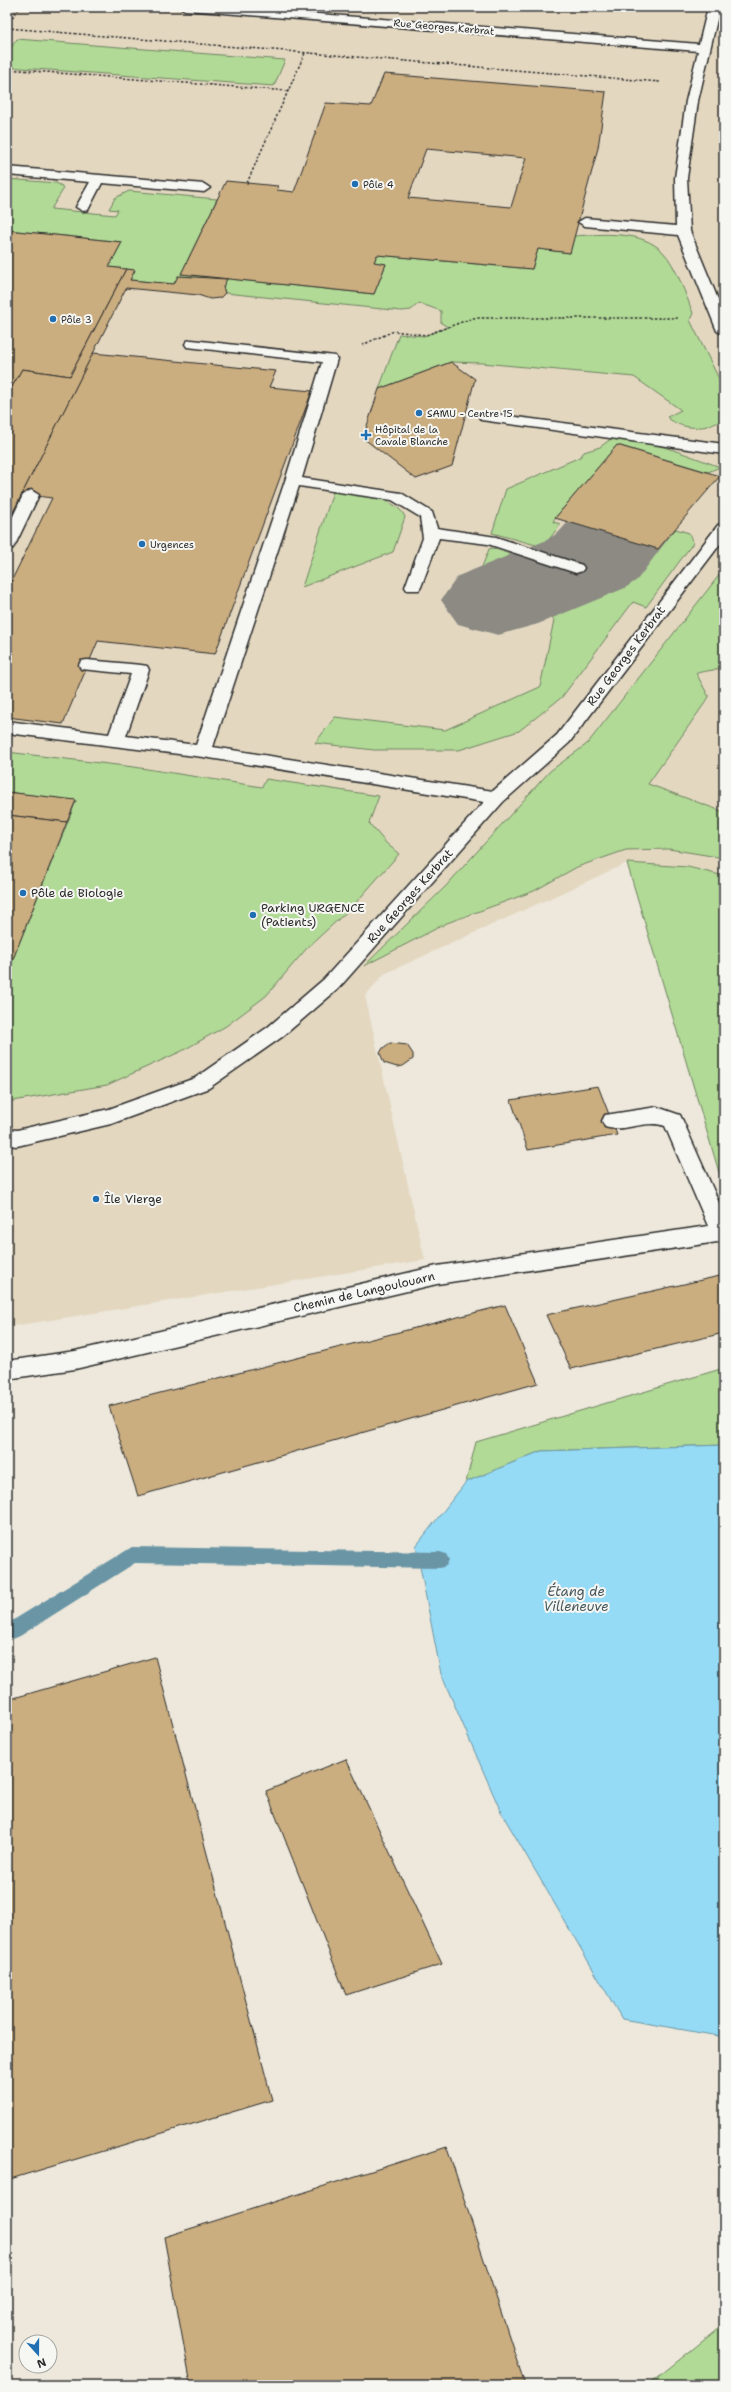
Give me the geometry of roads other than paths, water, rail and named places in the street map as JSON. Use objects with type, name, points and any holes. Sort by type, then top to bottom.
[{"type":"lane","name":"Rue Georges Kerbrat","points":[[185,7],[703,48]]},
{"type":"lane","points":[[714,7],[703,48],[692,101],[681,178],[683,231],[717,318],[724,331]]},
{"type":"lane","points":[[7,171],[204,188]]},
{"type":"lane","points":[[82,207],[98,179]]},
{"type":"lane","points":[[585,222],[683,231]]},
{"type":"lane","points":[[192,344],[330,359],[293,481],[203,751]]},
{"type":"lane","points":[[486,417],[724,449]]},
{"type":"lane","points":[[293,481],[396,496],[427,515],[431,538],[413,587]]},
{"type":"lane","points":[[7,545],[31,495]]},
{"type":"lane","name":"Rue Georges Kerbrat","points":[[7,1137],[17,1138],[111,1116],[202,1083],[275,1032],[331,984],[497,798],[563,739],[724,528]]},
{"type":"lane","points":[[430,532],[490,540],[576,568]]},
{"type":"lane","points":[[87,665],[141,670],[115,740]]},
{"type":"lane","points":[[7,727],[203,751],[497,798]]},
{"type":"lane","points":[[612,1121],[657,1115],[673,1121],[722,1232]]},
{"type":"lane","name":"Chemin de Langoulouarn","points":[[7,1370],[75,1360],[437,1275],[722,1232]]},
{"type":"water","name":"Étang de Villeneuve","points":[[724,1445],[724,2037],[622,2019],[501,1812],[441,1674],[416,1546],[466,1482],[541,1451]]},
{"type":"waterway","points":[[13,1630],[132,1555],[440,1560]]},
{"type":"place","name":"Pôle 4","points":[[355,184]]},
{"type":"place","name":"Pôle 3","points":[[53,319]]},
{"type":"place","name":"SAMU - Centre 15","points":[[419,413]]},
{"type":"place","name":"Hôpital de la Cavale Blanche","points":[[366,435]]},
{"type":"place","name":"Urgences","points":[[142,544]]},
{"type":"place","name":"Pôle de Biologie","points":[[23,893]]},
{"type":"place","name":"Parking URGENCE (Patients)","points":[[253,915]]},
{"type":"place","name":"Île Vierge","points":[[96,1199]]}]
